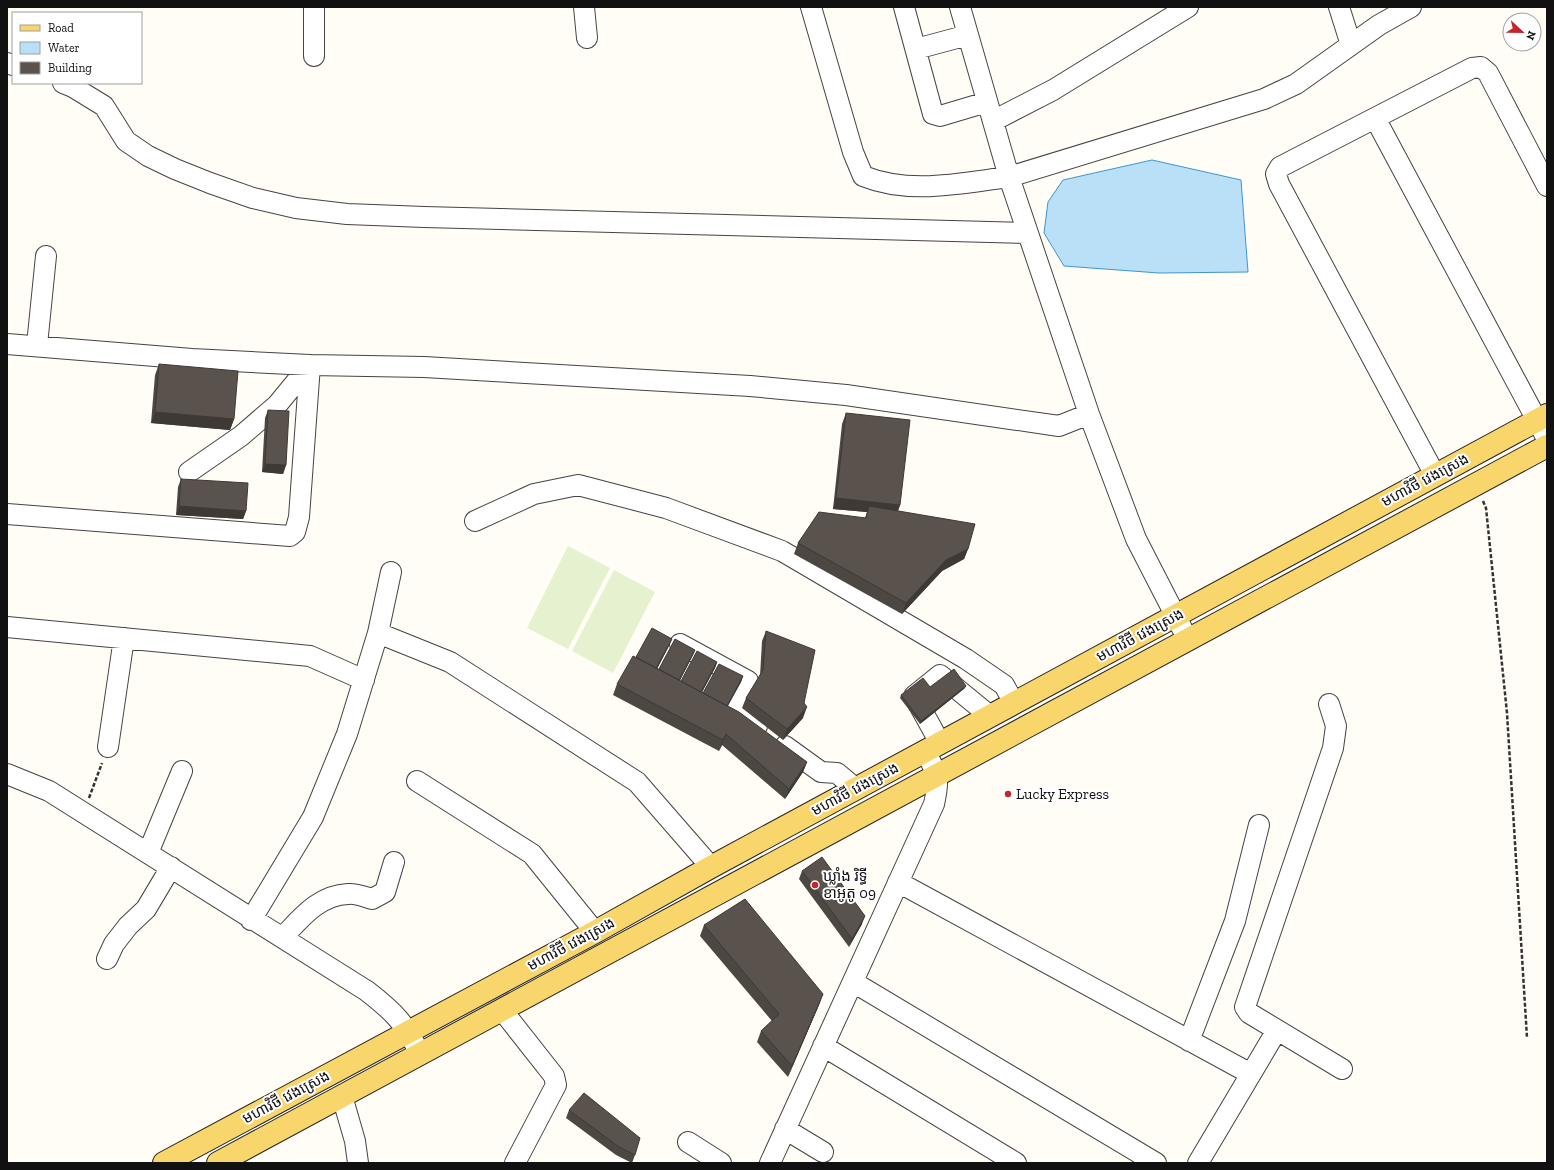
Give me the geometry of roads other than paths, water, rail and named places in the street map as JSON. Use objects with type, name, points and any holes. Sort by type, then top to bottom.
[{"type":"main road","name":"មហាវិថី វេងស្រេង","points":[[164,1163],[409,1030],[595,932],[711,867],[1542,417]]},
{"type":"main road","name":"មហាវិថី វេងស្រេង","points":[[218,1163],[1547,446]]},
{"type":"street","points":[[314,7],[314,56]]},
{"type":"street","points":[[584,7],[587,38]]},
{"type":"street","points":[[811,7],[853,152],[863,176],[882,183],[931,188],[1009,177],[1264,99],[1296,84],[1379,25],[1411,7]]},
{"type":"street","points":[[904,7],[933,114],[940,116],[990,112],[1053,90],[1188,7]]},
{"type":"street","points":[[960,7],[1009,177],[1089,414],[1136,539],[1188,640]]},
{"type":"street","points":[[1339,7],[1351,45]]},
{"type":"street","points":[[916,49],[968,34]]},
{"type":"street","points":[[1435,475],[1279,184],[1276,174],[1280,167],[1472,68],[1481,67],[1488,73],[1547,186]]},
{"type":"street","points":[[66,84],[74,87],[104,106],[126,141],[148,156],[175,169],[253,198],[296,208],[347,214],[424,217],[1028,233]]},
{"type":"street","points":[[1375,118],[1542,417],[1547,440]]},
{"type":"street","points":[[37,345],[46,256]]},
{"type":"street","points":[[7,344],[37,345],[192,359],[310,365],[424,367],[750,386],[846,395],[1059,426],[1089,414]]},
{"type":"street","points":[[190,472],[241,436],[276,405],[310,365]]},
{"type":"street","points":[[7,514],[290,536],[295,532],[299,517],[310,365]]},
{"type":"street","points":[[475,521],[534,494],[578,485],[666,508],[782,551],[966,659],[1004,685],[1014,703]]},
{"type":"street","points":[[251,920],[313,817],[347,734],[378,633],[392,572]]},
{"type":"street","points":[[7,627],[310,656],[364,680]]},
{"type":"street","points":[[378,633],[450,662],[637,782],[711,867]]},
{"type":"street","points":[[108,747],[124,638]]},
{"type":"street","points":[[680,644],[748,682],[736,708],[737,712],[821,772],[837,773],[856,789]]},
{"type":"street","points":[[770,1163],[934,804],[937,791],[938,774],[933,747],[914,696],[940,675],[990,716]]},
{"type":"street","points":[[1329,704],[1336,726],[1333,748],[1245,1007],[1249,1013],[1342,1069]]},
{"type":"street","points":[[148,853],[182,771]]},
{"type":"street","points":[[7,774],[49,791],[171,867],[251,920],[283,937],[367,991],[392,1010],[409,1030],[420,1054]]},
{"type":"street","points":[[417,781],[532,854],[595,932]]},
{"type":"street","points":[[1190,1040],[1235,921],[1259,824]]},
{"type":"street","points":[[283,937],[311,908],[330,898],[348,894],[372,899],[385,892],[394,862]]},
{"type":"street","points":[[107,959],[114,944],[128,926],[146,909],[171,867]]},
{"type":"street","points":[[898,882],[1251,1074]]},
{"type":"street","points":[[853,982],[1156,1163]]},
{"type":"street","points":[[502,1010],[554,1076],[556,1085],[515,1163]]},
{"type":"street","points":[[1198,1163],[1277,1030]]},
{"type":"street","points":[[823,1046],[1016,1163]]},
{"type":"street","points":[[342,1096],[355,1142],[358,1163]]},
{"type":"street","points":[[785,1129],[823,1152]]},
{"type":"street","points":[[688,1142],[721,1163]]},
{"type":"water","points":[[1152,160],[1241,180],[1248,272],[1159,273],[1064,266],[1044,233],[1048,202],[1063,180]]},
{"type":"place","name":"Lucky Express","points":[[1008,794]]},
{"type":"place","name":"ឃ្លាំង រិទ្ធី ខាអូតូ 09","points":[[815,885]]}]
